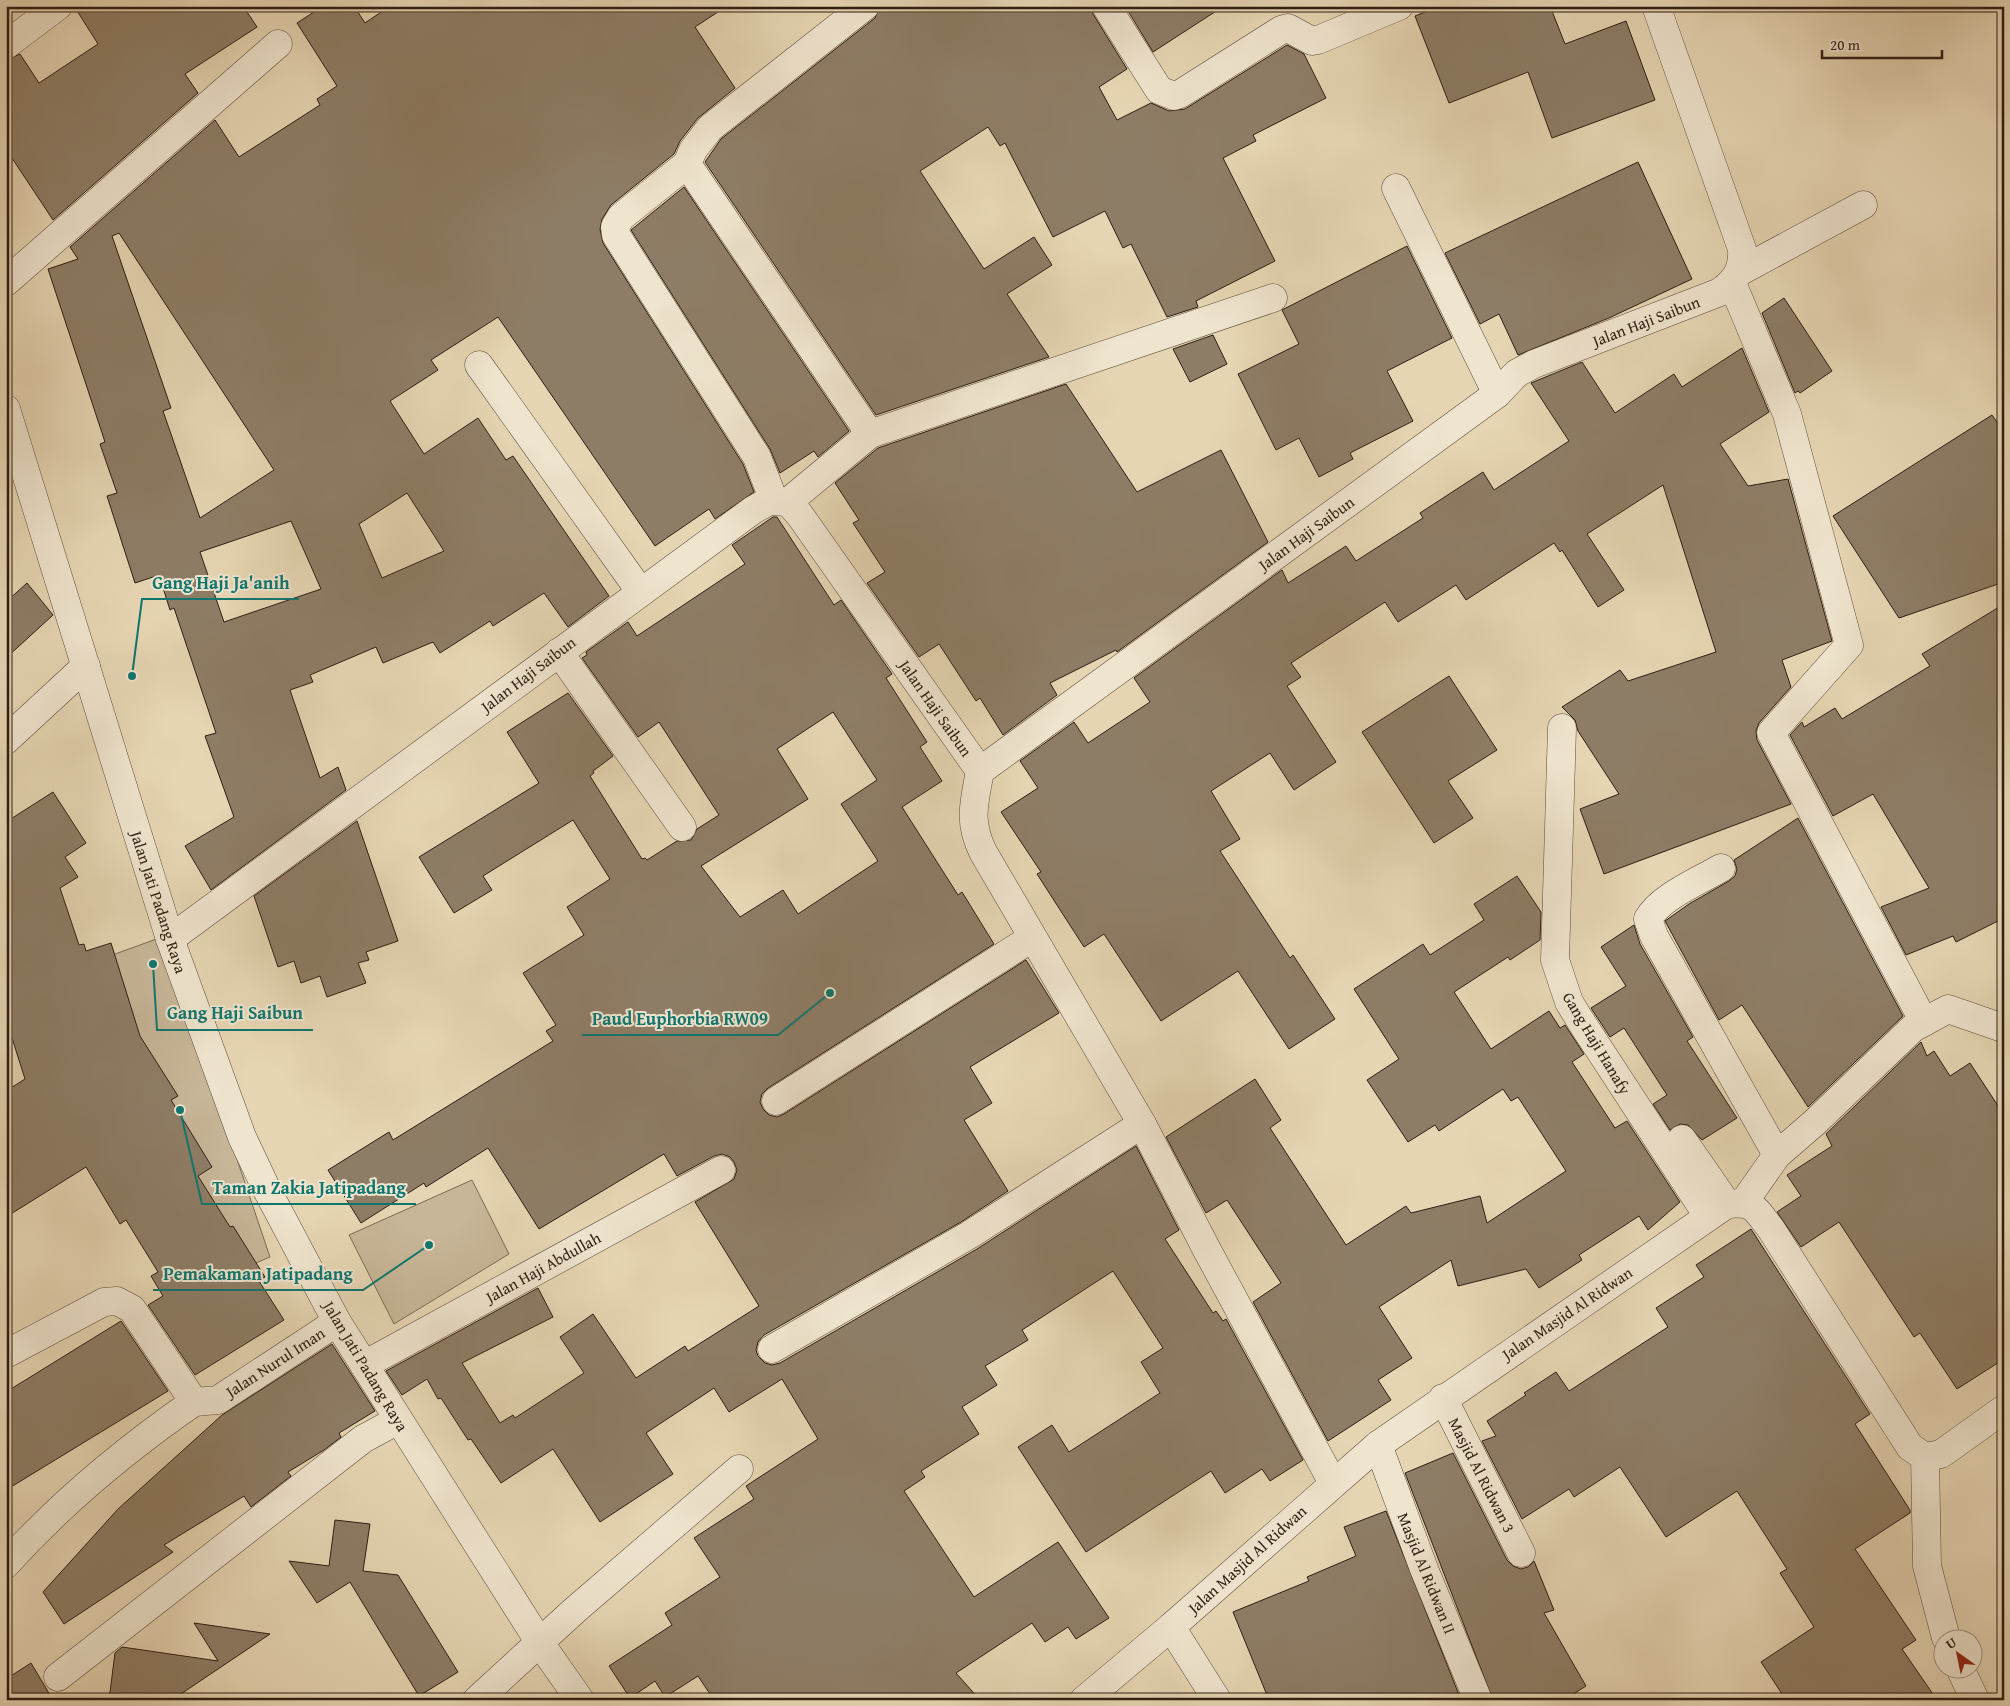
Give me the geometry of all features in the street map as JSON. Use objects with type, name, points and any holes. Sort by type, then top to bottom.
[{"type":"street","points":[[6,45],[58,6]]},
{"type":"street","points":[[865,6],[710,128],[693,150],[687,164],[621,217],[615,227],[616,235],[756,457],[781,501],[870,434],[1273,298]]},
{"type":"street","points":[[1106,6],[1159,90],[1174,96],[1282,30],[1294,30],[1312,41],[1318,40],[1399,6]]},
{"type":"street","points":[[1656,6],[1738,268],[1787,414],[1849,645],[1771,733],[1924,1022]]},
{"type":"street","points":[[6,282],[278,44]]},
{"type":"street","points":[[687,164],[870,434]]},
{"type":"street","points":[[1396,188],[1497,394]]},
{"type":"street","name":"Jalan Haji Saibun","points":[[170,939],[640,591],[763,504],[781,501],[980,771],[1497,394],[1517,373],[1534,364],[1720,292],[1738,268],[1862,205]]},
{"type":"street","points":[[479,365],[640,591]]},
{"type":"street","name":"Jalan Jati Padang Raya","points":[[6,409],[170,939],[242,1137],[267,1190],[337,1322],[540,1643],[580,1700]]},
{"type":"street","points":[[559,652],[682,827]]},
{"type":"street","points":[[6,740],[86,666]]},
{"type":"street","name":"Gang Haji Hanafy","points":[[1562,728],[1555,960],[1561,982],[1569,1002],[1580,1020],[1726,1207]]},
{"type":"street","points":[[980,771],[972,813],[974,831],[983,852],[1142,1124],[1207,1250],[1333,1483]]},
{"type":"street","points":[[1720,868],[1665,900],[1652,911],[1648,918],[1654,936],[1777,1154]]},
{"type":"street","points":[[776,1100],[1032,938]]},
{"type":"street","points":[[1726,1207],[1777,1154],[1814,1122],[1913,1028],[1948,1009],[2002,1029]]},
{"type":"street","points":[[772,1349],[969,1235],[1142,1124]]},
{"type":"street","points":[[1682,1139],[1726,1207]]},
{"type":"street","name":"Jalan Haji Abdullah","points":[[364,1364],[721,1170]]},
{"type":"street","points":[[1726,1207],[1754,1208],[1771,1229],[1910,1447],[1925,1457],[1941,1454],[2004,1409]]},
{"type":"street","name":"Jalan Masjid Al Ridwan","points":[[1084,1700],[1171,1627],[1378,1445],[1443,1398],[1726,1207]]},
{"type":"street","points":[[6,1354],[104,1302],[117,1301],[132,1309],[194,1402],[109,1465],[64,1505],[6,1564]]},
{"type":"street","name":"Jalan Nurul Iman","points":[[194,1402],[218,1400],[337,1322]]},
{"type":"street","name":"Masjid Al Ridwan 3","points":[[1443,1398],[1521,1553]]},
{"type":"street","points":[[58,1677],[363,1439],[398,1420]]},
{"type":"street","name":"Masjid Al Ridwan II","points":[[1378,1445],[1424,1569],[1478,1700]]},
{"type":"street","points":[[1925,1457],[1926,1566],[1943,1628]]},
{"type":"street","points":[[478,1700],[574,1610],[738,1469]]},
{"type":"street","points":[[1171,1627],[1217,1700]]},
{"type":"street","points":[[1965,1678],[1975,1700]]},
{"type":"shaded area","points":[[162,937],[270,1257],[198,1288],[93,962]]},
{"type":"shaded area","points":[[472,1180],[509,1254],[394,1324],[349,1235]]},
{"type":"building","points":[[74,6],[243,6],[257,27],[185,74],[198,93],[53,220],[6,149],[6,60],[20,54],[39,83],[98,44]]},
{"type":"building","points":[[323,6],[354,6],[365,23],[390,6],[727,6],[695,27],[735,88],[698,118],[680,141],[674,154],[611,205],[602,219],[600,229],[603,243],[743,464],[754,492],[715,519],[709,509],[655,546],[498,317],[431,360],[438,370],[390,401],[424,454],[478,418],[506,460],[513,456],[609,596],[568,627],[544,593],[493,626],[490,621],[440,653],[433,642],[383,663],[376,647],[310,675],[313,682],[290,690],[320,778],[338,767],[346,790],[211,890],[185,846],[234,817],[205,736],[216,733],[174,608],[170,610],[159,575],[135,583],[107,496],[117,493],[100,444],[105,442],[48,269],[78,259],[70,247],[215,120],[239,157],[320,105],[317,99],[337,86],[297,23]],"holes":[[[119,233],[274,470],[200,518],[163,411],[171,408],[112,236]],[[407,493],[444,551],[382,578],[359,524]],[[291,521],[321,589],[224,622],[200,552]]]},
{"type":"building","points":[[880,6],[1090,6],[1127,69],[1099,87],[1117,120],[1151,103],[1169,111],[1185,109],[1287,45],[1304,54],[1326,98],[1253,135],[1256,141],[1223,158],[1275,261],[1196,301],[1198,307],[1167,317],[1131,244],[1123,248],[1105,211],[1053,237],[1005,143],[1000,146],[988,127],[920,171],[984,269],[1034,237],[1052,265],[1007,294],[1049,357],[876,415],[705,162],[721,139],[875,18]]},
{"type":"building","points":[[1125,6],[1224,6],[1153,52]]},
{"type":"building","points":[[1440,6],[1550,6],[1565,44],[1626,21],[1655,100],[1552,138],[1528,72],[1449,103],[1415,16]]},
{"type":"building","points":[[1638,162],[1692,279],[1609,318],[1518,355],[1499,314],[1480,324],[1445,253]]},
{"type":"building","points":[[684,187],[849,431],[818,457],[814,451],[780,473],[770,449],[631,230]]},
{"type":"building","points":[[1407,246],[1452,338],[1387,371],[1413,421],[1350,453],[1353,459],[1319,477],[1299,438],[1276,450],[1238,374],[1299,344],[1282,310]]},
{"type":"building","points":[[1784,298],[1832,371],[1800,393],[1798,391],[1795,393],[1762,313]]},
{"type":"building","points":[[1213,335],[1227,364],[1190,382],[1173,349]]},
{"type":"building","points":[[1742,348],[1769,412],[1720,444],[1748,486],[1788,479],[1832,641],[1782,660],[1791,687],[1759,723],[1756,731],[1757,740],[1791,804],[1604,874],[1580,809],[1619,794],[1578,731],[1575,720],[1562,707],[1620,670],[1628,681],[1716,652],[1663,485],[1587,534],[1624,590],[1598,607],[1562,550],[1560,552],[1554,543],[1466,600],[1456,585],[1398,622],[1385,602],[1291,663],[1301,677],[1287,686],[1336,762],[1294,790],[1270,753],[1211,791],[1240,839],[1220,851],[1290,958],[1293,955],[1335,1019],[1289,1049],[1238,971],[1161,1021],[1104,934],[1084,947],[1037,874],[1041,872],[1001,812],[1038,788],[1020,761],[1074,722],[1088,743],[1150,702],[1134,678],[1282,570],[1288,583],[1346,546],[1356,561],[1423,518],[1420,513],[1483,472],[1494,490],[1569,441],[1531,383],[1582,362],[1615,413],[1674,374],[1682,387]]},
{"type":"building","points":[[1066,384],[1137,492],[1221,450],[1268,542],[1117,652],[1116,650],[1050,683],[1057,695],[1003,735],[980,698],[976,701],[939,644],[919,657],[867,583],[885,572],[853,523],[859,520],[835,483],[878,448]]},
{"type":"building","points":[[1992,415],[2004,432],[2004,582],[1899,618],[1833,516]]},
{"type":"building","points":[[773,517],[777,517],[834,605],[841,600],[892,674],[886,678],[927,742],[920,747],[942,781],[902,807],[958,895],[962,892],[994,944],[768,1088],[762,1094],[760,1102],[763,1109],[769,1115],[777,1117],[784,1114],[1026,960],[1059,1013],[970,1067],[992,1103],[964,1120],[1008,1191],[961,1222],[764,1335],[758,1342],[756,1350],[758,1356],[765,1363],[772,1365],[780,1363],[977,1249],[1136,1146],[1179,1230],[1165,1239],[1213,1313],[1216,1311],[1223,1321],[1226,1319],[1303,1460],[1270,1481],[1262,1469],[1225,1493],[1211,1471],[1086,1552],[1018,1447],[1052,1425],[1069,1452],[1160,1393],[1141,1362],[1163,1348],[1113,1271],[1022,1330],[1028,1340],[985,1366],[997,1385],[962,1407],[979,1434],[921,1471],[925,1477],[904,1491],[974,1597],[1058,1542],[1109,1618],[1076,1639],[1068,1627],[1045,1642],[1032,1623],[956,1673],[980,1700],[714,1700],[698,1676],[665,1697],[655,1681],[630,1698],[609,1666],[672,1625],[665,1613],[720,1577],[694,1538],[754,1499],[746,1486],[818,1439],[782,1379],[729,1412],[714,1388],[646,1433],[673,1474],[600,1522],[553,1449],[501,1483],[471,1439],[468,1440],[441,1398],[438,1399],[427,1379],[402,1395],[386,1371],[538,1288],[553,1317],[462,1363],[500,1423],[513,1415],[515,1418],[584,1373],[560,1337],[593,1314],[636,1378],[685,1346],[688,1351],[759,1306],[695,1202],[734,1179],[737,1170],[730,1157],[722,1154],[714,1156],[677,1176],[664,1154],[539,1229],[488,1148],[426,1187],[424,1183],[361,1223],[328,1170],[389,1132],[393,1140],[553,1041],[546,1031],[556,1025],[523,973],[584,935],[567,907],[610,879],[573,820],[483,876],[492,890],[454,913],[419,857],[539,783],[507,732],[568,693],[613,756],[593,771],[594,773],[590,776],[642,859],[645,858],[647,860],[677,841],[691,840],[697,829],[719,815],[659,722],[638,737],[582,658],[587,655],[586,652],[628,622],[637,636],[745,564],[732,545]],"holes":[[[833,712],[877,780],[841,804],[878,861],[798,914],[783,890],[740,917],[701,866],[808,799],[777,749]]]},
{"type":"building","points":[[27,583],[53,615],[6,658],[6,602]]},
{"type":"building","points":[[2004,604],[2004,918],[1956,942],[1953,936],[1906,955],[1881,907],[1929,888],[1873,794],[1833,816],[1790,735],[1802,722],[1804,727],[1835,708],[1842,719],[1930,666],[1922,654]]},
{"type":"building","points":[[1449,676],[1497,750],[1448,781],[1473,818],[1434,843],[1362,732]]},
{"type":"building","points":[[53,792],[86,843],[65,857],[78,877],[60,888],[79,945],[84,944],[86,951],[111,943],[140,1036],[178,1096],[171,1100],[212,1167],[198,1176],[230,1227],[233,1226],[265,1277],[259,1281],[284,1320],[195,1375],[148,1305],[163,1296],[151,1276],[158,1272],[126,1220],[120,1224],[86,1167],[6,1217],[6,1091],[25,1079],[6,1019],[6,822]]},
{"type":"building","points":[[1798,818],[1903,1016],[1808,1107],[1742,1005],[1719,1020],[1665,921],[1689,904],[1729,881],[1735,876],[1737,869],[1734,860]]},
{"type":"building","points":[[357,821],[398,941],[366,952],[369,960],[358,963],[366,983],[327,997],[320,976],[301,983],[294,961],[278,967],[254,896]]},
{"type":"building","points":[[1517,876],[1541,912],[1540,940],[1510,960],[1508,957],[1454,992],[1491,1049],[1549,1011],[1560,1028],[1565,1025],[1584,1054],[1572,1062],[1615,1128],[1627,1121],[1680,1202],[1648,1230],[1639,1216],[1579,1255],[1582,1260],[1539,1288],[1526,1269],[1458,1286],[1451,1260],[1379,1307],[1412,1358],[1378,1380],[1391,1400],[1328,1441],[1253,1302],[1281,1283],[1227,1200],[1206,1213],[1166,1137],[1255,1079],[1281,1120],[1270,1128],[1346,1245],[1406,1206],[1411,1213],[1480,1196],[1487,1223],[1566,1171],[1518,1097],[1511,1101],[1503,1089],[1439,1131],[1435,1125],[1408,1142],[1367,1080],[1399,1059],[1354,989],[1423,944],[1430,955],[1484,920],[1474,904]]},
{"type":"building","points":[[1634,925],[1640,944],[1693,1037],[1687,1041],[1737,1118],[1702,1140],[1688,1125],[1680,1124],[1670,1130],[1653,1104],[1667,1095],[1624,1028],[1610,1037],[1591,1008],[1626,986],[1601,947]]},
{"type":"building","points":[[1921,1042],[1927,1056],[1934,1051],[1950,1076],[1970,1063],[2004,1115],[2004,1359],[1957,1389],[1920,1333],[1914,1337],[1839,1222],[1801,1247],[1777,1212],[1801,1196],[1787,1175],[1832,1146],[1826,1134]]},
{"type":"building","points":[[1751,1229],[1870,1414],[1855,1424],[1910,1510],[1910,1513],[1855,1549],[1916,1640],[1902,1649],[1937,1700],[1786,1700],[1761,1662],[1814,1627],[1780,1573],[1787,1569],[1737,1491],[1666,1537],[1620,1467],[1574,1497],[1569,1489],[1522,1519],[1482,1441],[1496,1436],[1487,1421],[1556,1372],[1569,1391],[1668,1327],[1656,1308],[1704,1277],[1696,1265]]},
{"type":"building","points":[[121,1321],[168,1391],[6,1490],[6,1392]]},
{"type":"building","points":[[332,1344],[375,1411],[339,1433],[341,1437],[324,1450],[288,1472],[291,1476],[251,1507],[244,1496],[164,1545],[173,1552],[64,1624],[43,1592],[118,1509],[222,1415]]},
{"type":"building","points":[[1453,1453],[1507,1560],[1513,1566],[1521,1569],[1528,1567],[1534,1561],[1554,1610],[1544,1613],[1586,1686],[1564,1700],[1493,1700],[1405,1473]]},
{"type":"building","points":[[1386,1511],[1461,1700],[1269,1700],[1233,1612],[1309,1581],[1307,1577],[1356,1556],[1344,1527]]},
{"type":"building","points":[[335,1520],[370,1524],[363,1571],[398,1575],[458,1672],[419,1696],[350,1582],[317,1603],[289,1561],[329,1566]]},
{"type":"building","points":[[194,1623],[270,1634],[172,1700],[109,1700],[115,1653],[122,1647],[218,1661]]},
{"type":"building","points":[[31,1663],[53,1700],[6,1700],[6,1679]]},
{"type":"place","name":"Gang Haji Ja'anih","points":[[132,676]]},
{"type":"place","name":"Gang Haji Saibun","points":[[153,964]]},
{"type":"place","name":"Paud Euphorbia RW09","points":[[830,993]]},
{"type":"place","name":"Taman Zakia Jatipadang","points":[[180,1110]]},
{"type":"place","name":"Pemakaman Jatipadang","points":[[429,1245]]}]
